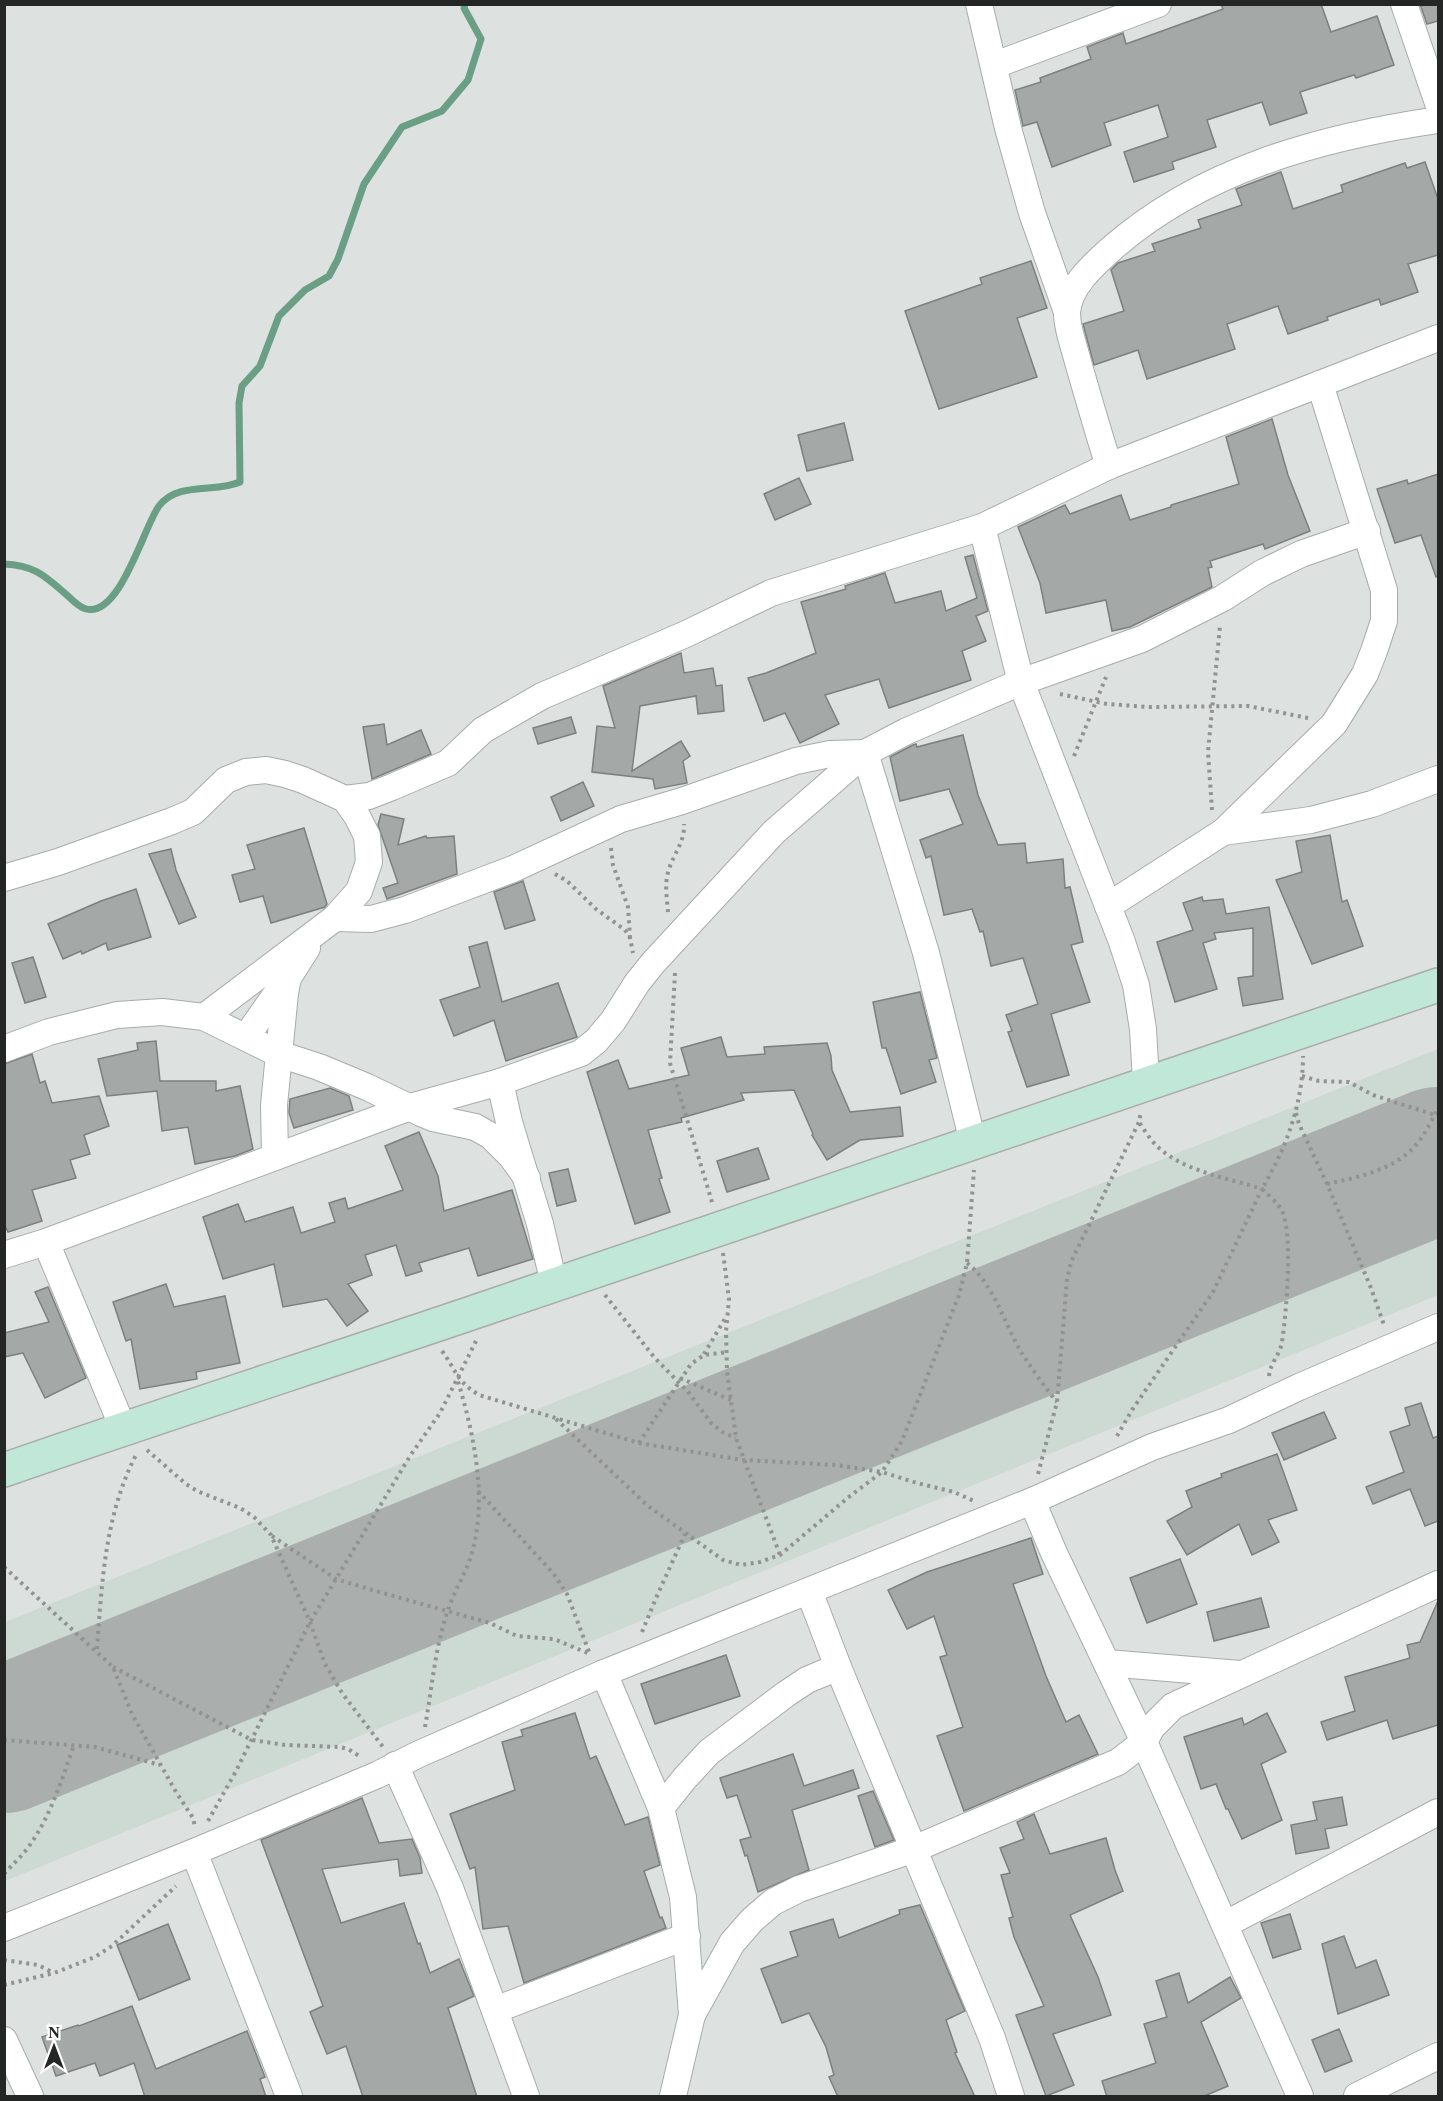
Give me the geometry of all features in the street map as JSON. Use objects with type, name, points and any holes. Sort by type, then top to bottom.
[{"type":"street","points":[[979,4],[1008,128],[1032,213],[1067,312],[1075,352],[1109,466]]},
{"type":"street","points":[[994,65],[1158,4]]},
{"type":"street","points":[[1404,4],[1438,103]]},
{"type":"street","points":[[1067,312],[1071,297],[1096,262],[1128,234],[1172,203],[1223,177],[1274,158],[1382,128],[1438,120]]},
{"type":"street","points":[[345,799],[369,796],[422,776],[448,763],[483,730],[543,696],[687,634],[771,593],[982,527],[1109,466],[1438,338]]},
{"type":"street","points":[[1108,906],[1219,835],[1334,724],[1365,674],[1384,621],[1384,590],[1320,384]]},
{"type":"street","points":[[982,527],[1024,689],[1136,985],[1143,1029],[1146,1082]]},
{"type":"street","points":[[4,1255],[46,1242],[410,1107],[500,1082],[581,1053],[596,1041],[613,1021],[637,983],[653,963],[674,943],[774,832],[864,753],[907,731],[1024,689],[1142,639],[1223,598],[1262,573],[1301,554],[1367,531]]},
{"type":"street","points":[[204,1017],[328,923],[370,919],[434,901],[621,819],[682,801],[796,761],[830,754],[864,753]]},
{"type":"street","points":[[864,753],[926,953],[973,1142]]},
{"type":"street","points":[[4,878],[58,862],[193,812],[226,780],[246,772],[266,770],[285,774],[345,799],[367,836],[369,862],[359,891],[328,923],[246,1037]]},
{"type":"street","points":[[1219,835],[1311,820],[1372,804],[1438,779]]},
{"type":"street","points":[[275,1156],[273,1105],[288,978]]},
{"type":"street","points":[[4,1470],[1438,985]]},
{"type":"street","points":[[4,1049],[49,1032],[117,1015],[162,1012],[204,1017],[279,1054],[329,1071],[433,1118],[475,1127],[491,1136],[511,1156],[527,1178]]},
{"type":"street","points":[[500,1082],[554,1284]]},
{"type":"street","points":[[46,1242],[123,1428]]},
{"type":"street","points":[[4,1928],[195,1855],[386,1770],[597,1663],[632,1662],[1032,1501],[1152,1448],[1230,1420],[1438,1327]]},
{"type":"street","points":[[1032,1501],[1226,1924],[1300,2097]]},
{"type":"street","points":[[673,2097],[692,2015],[732,1943],[752,1920],[773,1902],[818,1882],[914,1849],[1103,1769],[1125,1758],[1144,1742],[1152,1727],[1173,1706],[1438,1584]]},
{"type":"street","points":[[809,1591],[838,1667],[992,2038],[1011,2097]]},
{"type":"street","points":[[597,1663],[661,1808],[683,1897],[692,2015]]},
{"type":"street","points":[[1107,1663],[1240,1674]]},
{"type":"street","points":[[661,1808],[709,1752],[807,1680],[838,1667]]},
{"type":"street","points":[[386,1770],[450,1888],[526,2097]]},
{"type":"street","points":[[1226,1924],[1438,1812]]},
{"type":"street","points":[[195,1855],[290,2097]]},
{"type":"street","points":[[495,2010],[687,1936]]},
{"type":"street","points":[[4,2040],[30,2097]]},
{"type":"street","points":[[1357,2097],[1438,2056]]},
{"type":"path","points":[[1219,835],[1208,772],[1211,707],[1223,598]]},
{"type":"path","points":[[1024,689],[1073,695],[1095,703],[1149,707],[1248,706],[1266,708],[1334,724]]},
{"type":"path","points":[[1064,795],[1072,762],[1095,703]]},
{"type":"path","points":[[682,801],[685,830],[669,867],[666,891],[674,943],[675,979],[670,1063],[720,1228],[729,1299],[727,1352],[730,1400],[736,1438],[780,1555]]},
{"type":"path","points":[[603,827],[611,844],[613,865],[628,907],[637,983]]},
{"type":"path","points":[[549,852],[547,861],[550,872],[567,880],[596,909],[619,924],[630,938]]},
{"type":"path","points":[[1110,1466],[1112,1446],[1118,1433],[1213,1292],[1289,1136],[1302,1076],[1303,1047],[1300,1030]]},
{"type":"path","points":[[1302,1076],[1319,1081],[1355,1083],[1373,1095],[1437,1115]]},
{"type":"path","points":[[1032,1501],[1057,1402],[1066,1280],[1071,1262],[1139,1122],[1146,1082]]},
{"type":"path","points":[[1327,1184],[1384,1168],[1403,1157],[1418,1143],[1437,1115],[1438,1109]]},
{"type":"path","points":[[1296,1110],[1299,1124],[1371,1288],[1388,1339],[1396,1345]]},
{"type":"path","points":[[1139,1122],[1159,1148],[1175,1159],[1195,1168],[1262,1189],[1281,1209],[1287,1234],[1287,1291],[1282,1342],[1279,1354],[1269,1372],[1270,1401]]},
{"type":"path","points":[[556,1419],[648,1506],[723,1560],[741,1565],[760,1562],[780,1555],[882,1472],[902,1441],[959,1295],[967,1263],[973,1183],[973,1142]]},
{"type":"path","points":[[967,1263],[983,1279],[1021,1351],[1057,1402]]},
{"type":"path","points":[[590,1272],[654,1357],[679,1379],[712,1424],[736,1438]]},
{"type":"path","points":[[4,1985],[54,1973],[95,1957],[112,1946],[169,1894],[195,1855],[215,1806],[236,1771],[310,1622],[410,1456],[440,1413],[497,1304]]},
{"type":"path","points":[[639,1443],[679,1379],[691,1364],[704,1355],[727,1315]]},
{"type":"path","points":[[419,1754],[447,1611],[470,1558],[477,1521],[478,1491],[473,1442],[457,1378],[445,1355],[425,1329]]},
{"type":"path","points":[[704,1355],[727,1352]]},
{"type":"path","points":[[457,1378],[468,1389],[479,1395],[639,1443],[743,1460],[836,1465],[882,1472],[969,1497],[991,1517]]},
{"type":"path","points":[[679,1379],[730,1400]]},
{"type":"path","points":[[97,1650],[105,1561],[116,1501],[141,1446],[186,1484],[197,1491],[240,1508],[271,1535],[336,1579],[490,1623],[508,1634],[554,1639],[597,1663]]},
{"type":"path","points":[[478,1491],[553,1573],[567,1594],[597,1663]]},
{"type":"path","points":[[632,1662],[656,1598],[685,1534]]},
{"type":"path","points":[[271,1535],[310,1622],[325,1664],[386,1770]]},
{"type":"path","points":[[4,1567],[113,1667],[252,1740],[285,1745],[348,1749],[386,1770]]},
{"type":"path","points":[[113,1667],[132,1714],[193,1818],[195,1855]]},
{"type":"path","points":[[4,1740],[104,1749],[160,1765]]},
{"type":"path","points":[[4,1874],[26,1851],[39,1832],[56,1797],[74,1745]]},
{"type":"path","points":[[4,1960],[38,1965],[54,1973]]},
{"type":"shaded area","points":[[1438,1049],[1438,1295],[5,1881],[5,1622]]},
{"type":"building","points":[[1221,4],[1321,4],[1331,32],[1377,16],[1394,65],[1356,78],[1354,75],[1300,92],[1307,113],[1270,125],[1262,102],[1207,120],[1216,147],[1172,162],[1174,169],[1134,182],[1124,152],[1168,137],[1158,105],[1104,123],[1111,145],[1052,167],[1037,122],[1023,126],[1015,90],[1041,82],[1040,78],[1091,59],[1087,47],[1123,33],[1126,44],[1223,9]]},
{"type":"building","points":[[1420,4],[1438,4],[1438,21],[1427,24]]},
{"type":"building","points":[[1425,162],[1438,199],[1438,255],[1408,264],[1418,292],[1381,305],[1379,299],[1327,317],[1328,320],[1288,334],[1278,306],[1227,324],[1235,349],[1147,379],[1138,350],[1094,365],[1083,324],[1124,311],[1111,270],[1118,263],[1155,251],[1152,244],[1201,228],[1198,220],[1242,205],[1236,189],[1281,172],[1293,209],[1343,192],[1341,185],[1405,163],[1407,168]]},
{"type":"building","points":[[1031,261],[1047,308],[1017,318],[1037,377],[939,409],[905,311],[982,284],[980,278]]},
{"type":"building","points":[[1272,419],[1288,475],[1310,531],[1265,549],[1263,544],[1210,561],[1212,567],[1208,568],[1212,587],[1130,627],[1112,631],[1106,600],[1046,613],[1040,583],[1018,527],[1065,505],[1070,514],[1121,495],[1130,520],[1239,484],[1226,437]]},
{"type":"building","points":[[844,423],[853,460],[807,471],[798,435]]},
{"type":"building","points":[[1438,474],[1438,576],[1436,577],[1421,535],[1395,543],[1377,489],[1407,480],[1408,484]]},
{"type":"building","points":[[799,478],[811,504],[775,520],[764,494]]},
{"type":"building","points":[[973,555],[988,611],[976,616],[986,641],[962,651],[971,680],[889,708],[879,679],[825,695],[839,724],[800,743],[785,713],[764,721],[748,678],[816,653],[801,602],[846,589],[845,586],[885,573],[895,603],[941,591],[946,611],[977,598],[965,557]]},
{"type":"building","points":[[681,653],[684,673],[713,668],[716,686],[722,685],[724,711],[698,714],[696,696],[640,706],[632,771],[681,741],[690,756],[683,761],[687,783],[655,789],[653,779],[592,772],[597,726],[615,728],[603,686]]},
{"type":"building","points":[[571,717],[576,733],[538,744],[533,728]]},
{"type":"building","points":[[384,724],[387,745],[421,730],[431,754],[372,779],[363,727]]},
{"type":"building","points":[[963,735],[978,795],[998,845],[1025,843],[1027,863],[1063,859],[1065,888],[1070,887],[1083,942],[1071,945],[1090,1002],[1051,1014],[1069,1075],[1027,1087],[1008,1032],[1012,1031],[1006,1015],[1038,1004],[1023,958],[991,966],[983,931],[980,932],[972,909],[944,915],[931,856],[926,858],[920,840],[963,824],[949,789],[900,801],[890,757],[916,744],[917,747]]},
{"type":"building","points":[[583,782],[594,806],[561,821],[551,797]]},
{"type":"building","points":[[381,814],[404,819],[398,845],[426,836],[427,838],[454,836],[457,874],[387,899],[383,888],[398,883],[378,825]]},
{"type":"building","points":[[304,828],[327,904],[325,907],[271,923],[263,896],[240,902],[232,875],[255,869],[247,845]]},
{"type":"building","points":[[1330,835],[1342,902],[1347,900],[1363,946],[1312,964],[1276,880],[1302,872],[1296,841]]},
{"type":"building","points":[[171,849],[176,870],[196,917],[179,924],[149,854]]},
{"type":"building","points":[[523,881],[535,920],[505,929],[494,892]]},
{"type":"building","points":[[136,889],[151,937],[108,950],[106,943],[82,954],[81,951],[63,959],[48,924]]},
{"type":"building","points":[[1202,897],[1203,901],[1223,899],[1226,914],[1269,907],[1283,999],[1243,1006],[1238,978],[1253,976],[1253,928],[1214,933],[1216,939],[1203,943],[1217,989],[1175,1002],[1157,942],[1193,930],[1183,903]]},
{"type":"building","points":[[487,942],[502,1002],[558,983],[577,1037],[506,1061],[494,1020],[454,1036],[440,1000],[480,987],[469,947]]},
{"type":"building","points":[[33,957],[46,997],[25,1003],[12,963]]},
{"type":"building","points":[[920,992],[937,1058],[929,1060],[936,1082],[901,1094],[886,1048],[882,1048],[873,1002]]},
{"type":"building","points":[[721,1037],[727,1057],[765,1054],[764,1047],[827,1043],[832,1070],[850,1112],[900,1107],[903,1136],[860,1140],[827,1160],[812,1135],[794,1090],[741,1093],[744,1100],[681,1118],[682,1122],[648,1130],[662,1178],[659,1179],[670,1212],[635,1224],[587,1072],[618,1060],[629,1089],[689,1075],[681,1048]]},
{"type":"building","points":[[156,1041],[160,1081],[216,1081],[216,1091],[240,1086],[253,1149],[235,1156],[195,1164],[188,1127],[162,1131],[157,1091],[107,1096],[98,1059],[138,1050],[137,1043]]},
{"type":"building","points":[[32,1054],[40,1083],[45,1081],[52,1103],[99,1096],[109,1126],[84,1135],[90,1154],[70,1160],[76,1178],[32,1190],[42,1221],[8,1232],[4,1224],[4,1064]]},
{"type":"building","points":[[330,1088],[349,1096],[353,1110],[294,1128],[289,1113],[290,1099]]},
{"type":"building","points":[[419,1132],[438,1176],[444,1211],[512,1190],[533,1259],[478,1276],[469,1248],[419,1263],[422,1271],[406,1276],[396,1245],[365,1255],[372,1275],[348,1284],[368,1311],[347,1326],[327,1299],[283,1307],[274,1264],[223,1279],[203,1217],[238,1204],[245,1222],[293,1207],[301,1233],[335,1222],[329,1203],[345,1198],[348,1209],[403,1190],[385,1146]]},
{"type":"building","points":[[758,1148],[769,1179],[727,1192],[717,1161]]},
{"type":"building","points":[[568,1169],[576,1201],[557,1206],[549,1173]]},
{"type":"building","points":[[166,1284],[174,1307],[225,1296],[240,1363],[196,1372],[197,1379],[140,1389],[131,1339],[126,1341],[113,1302]]},
{"type":"building","points":[[48,1287],[86,1378],[45,1398],[23,1353],[4,1357],[4,1333],[49,1322],[35,1292]]},
{"type":"building","points":[[1421,1403],[1433,1438],[1438,1436],[1438,1521],[1425,1526],[1410,1489],[1373,1504],[1366,1487],[1404,1472],[1390,1432],[1410,1425],[1405,1408]]},
{"type":"building","points":[[1324,1412],[1336,1438],[1284,1460],[1272,1433]]},
{"type":"building","points":[[1277,1454],[1297,1510],[1268,1520],[1279,1542],[1252,1555],[1239,1524],[1187,1555],[1167,1521],[1192,1507],[1186,1491],[1222,1477],[1221,1474]]},
{"type":"building","points":[[1031,1538],[1043,1574],[1013,1584],[1046,1676],[1066,1722],[1079,1715],[1098,1754],[964,1811],[937,1736],[963,1727],[940,1657],[947,1655],[934,1616],[907,1629],[888,1590],[927,1572]]},
{"type":"building","points":[[1180,1559],[1197,1604],[1147,1623],[1130,1578]]},
{"type":"building","points":[[1261,1598],[1269,1627],[1214,1641],[1207,1612]]},
{"type":"building","points":[[1438,1601],[1438,1725],[1393,1739],[1387,1720],[1327,1740],[1321,1722],[1355,1711],[1345,1677],[1410,1658],[1407,1645],[1420,1642]]},
{"type":"building","points":[[726,1655],[740,1696],[655,1724],[641,1684]]},
{"type":"building","points":[[575,1713],[590,1759],[596,1756],[625,1825],[648,1817],[660,1865],[644,1871],[660,1918],[662,1917],[666,1928],[524,1983],[508,1926],[483,1929],[475,1867],[470,1869],[450,1814],[515,1790],[502,1742],[523,1736],[521,1730]]},
{"type":"building","points":[[1267,1713],[1286,1752],[1261,1764],[1282,1820],[1242,1839],[1216,1784],[1201,1789],[1184,1737],[1242,1718],[1244,1725]]},
{"type":"building","points":[[793,1754],[804,1786],[853,1770],[859,1788],[792,1810],[809,1870],[758,1892],[740,1840],[751,1837],[737,1795],[727,1798],[720,1778]]},
{"type":"building","points":[[873,1791],[894,1840],[875,1847],[858,1796]]},
{"type":"building","points":[[1342,1797],[1347,1825],[1325,1829],[1329,1848],[1296,1854],[1291,1825],[1317,1820],[1313,1802]]},
{"type":"building","points":[[362,1798],[379,1843],[412,1839],[420,1858],[422,1873],[400,1876],[398,1859],[322,1869],[341,1923],[404,1903],[430,1973],[459,1959],[474,1996],[448,2008],[477,2097],[363,2097],[346,2046],[327,2054],[310,2012],[323,2006],[261,1840]]},
{"type":"building","points":[[1034,1814],[1050,1854],[1106,1838],[1123,1891],[1070,1915],[1098,1977],[1111,2015],[1053,2034],[1074,2085],[1046,2096],[1016,2015],[1044,2006],[1014,1937],[1009,1918],[1013,1917],[1001,1875],[1010,1873],[1000,1848],[1024,1839],[1017,1822]]},
{"type":"building","points":[[920,1905],[965,2011],[946,2020],[957,2052],[955,2053],[975,2097],[838,2097],[829,2077],[834,2075],[826,2047],[809,2013],[782,2023],[761,1969],[798,1956],[790,1932],[833,1919],[839,1938],[900,1914],[899,1910]]},
{"type":"building","points":[[1290,1914],[1301,1949],[1273,1958],[1261,1923]]},
{"type":"building","points":[[168,1924],[190,1979],[139,2000],[117,1945]]},
{"type":"building","points":[[1344,1936],[1356,1968],[1376,1960],[1389,1995],[1338,2014],[1322,1944]]},
{"type":"building","points":[[1179,1973],[1188,2003],[1230,1977],[1241,1998],[1201,2022],[1228,2086],[1202,2097],[1107,2097],[1102,2081],[1156,2063],[1144,2024],[1167,2017],[1156,1981]]},
{"type":"building","points":[[132,2006],[156,2069],[247,2031],[265,2077],[260,2079],[266,2097],[145,2097],[134,2063],[100,2076],[95,2063],[56,2076],[42,2037]]},
{"type":"building","points":[[1339,2029],[1352,2061],[1325,2072],[1312,2040]]},
{"type":"waterway","points":[[4,564],[24,567],[39,573],[81,607],[98,608],[110,600],[120,586],[153,517],[167,498],[187,490],[220,487],[240,482],[239,403],[242,386],[260,366],[279,316],[305,290],[329,276],[338,259],[364,184],[402,127],[442,111],[468,80],[481,39],[464,8],[465,4]]},
{"type":"runway","points":[[4,1740],[1438,1160]]}]
